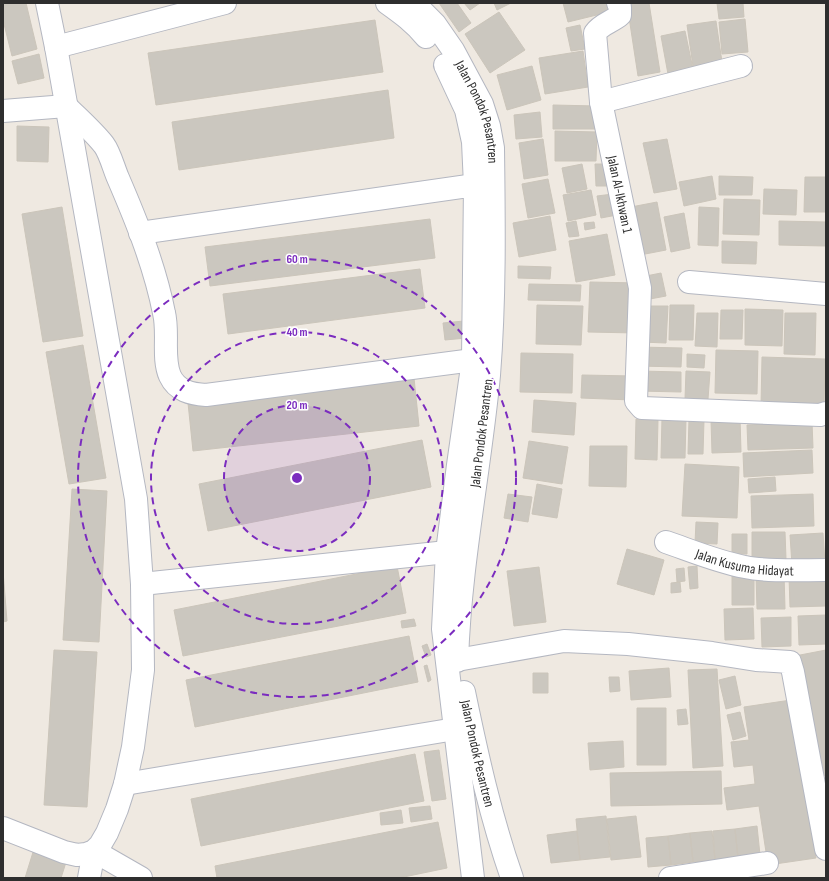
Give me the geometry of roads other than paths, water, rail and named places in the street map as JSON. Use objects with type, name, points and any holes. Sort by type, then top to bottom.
[{"type":"street","points":[[3,828],[64,852],[77,855],[94,851],[100,845],[107,833],[117,809],[125,784],[133,747],[143,670],[142,584],[136,500],[127,441],[47,3]]},
{"type":"street","points":[[56,47],[225,3]]},
{"type":"street","points":[[387,3],[420,29],[440,56],[466,110],[474,142],[473,360],[447,552],[443,628],[473,878]]},
{"type":"street","name":"Jalan Pondok Pesantren","points":[[414,3],[435,24],[453,50],[482,104],[489,126],[492,148],[492,301],[489,374],[466,548],[460,606],[457,660],[482,775],[502,849],[512,878]]},
{"type":"street","name":"Jalan Al-Ikhwan 1","points":[[618,3],[620,7],[620,15],[614,20],[599,27],[595,33],[601,102],[640,288],[636,401],[642,408],[820,415],[826,413]]},
{"type":"street","points":[[601,102],[741,66]]},
{"type":"street","points":[[3,111],[66,106]]},
{"type":"street","points":[[66,106],[105,146],[158,282],[165,316],[167,366],[171,377],[184,392],[195,395],[206,395],[473,360]]},
{"type":"street","points":[[140,233],[475,185]]},
{"type":"street","points":[[688,282],[826,294]]},
{"type":"street","name":"Jalan Kusuma Hidayat","points":[[666,542],[715,560],[747,568],[826,570]]},
{"type":"street","points":[[142,584],[447,552]]},
{"type":"street","points":[[457,660],[564,641],[628,644],[712,652],[756,660],[790,662],[820,782],[826,849]]},
{"type":"street","points":[[125,784],[455,729]]},
{"type":"street","points":[[88,878],[94,851]]},
{"type":"street","points":[[94,851],[141,878]]},
{"type":"street","points":[[670,878],[767,863]]}]
